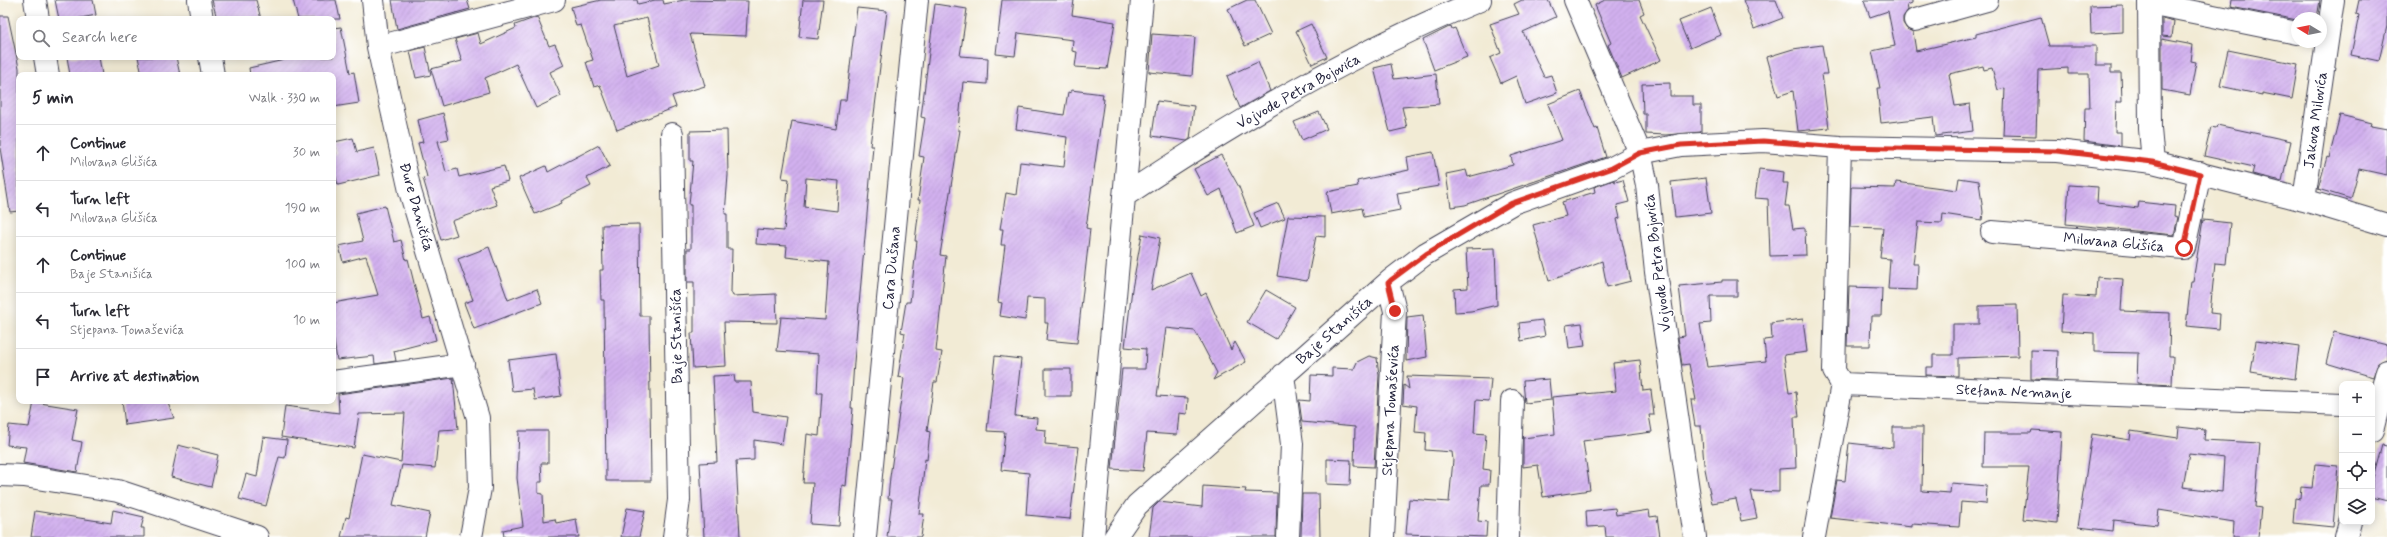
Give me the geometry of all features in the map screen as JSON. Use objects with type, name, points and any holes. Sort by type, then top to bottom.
[{"type":"street","points":[[35,0],[38,16]]},
{"type":"street","points":[[199,0],[202,16]]},
{"type":"street","name":"Đure Daničića","points":[[372,0],[378,47],[410,191],[478,418],[480,488],[471,537]]},
{"type":"street","points":[[378,47],[554,0]]},
{"type":"street","name":"Cara Dušana","points":[[866,537],[917,0]]},
{"type":"street","points":[[1093,537],[1142,0]]},
{"type":"street","name":"Vojvode Petra Bojovića","points":[[1124,196],[1206,142],[1292,92],[1379,46],[1480,0]]},
{"type":"street","name":"Vojvode Petra Bojovića","points":[[1575,0],[1640,153],[1647,185],[1656,272],[1695,537]]},
{"type":"street","points":[[1915,20],[1987,0]]},
{"type":"street","name":"Jakova Milovića","points":[[2327,26],[2333,0]]},
{"type":"street","points":[[2153,162],[2150,129],[2149,1],[2291,32]]},
{"type":"street","name":"Jakova Milovića","points":[[2304,200],[2323,48]]},
{"type":"street","points":[[46,60],[48,72]]},
{"type":"street","points":[[211,60],[213,72]]},
{"type":"street","name":"Baje Stanišića","points":[[672,134],[679,500],[674,537]]},
{"type":"street","points":[[1640,153],[1681,145],[1763,141],[1840,147],[2057,151],[2153,162],[2304,200],[2387,225]]},
{"type":"street","points":[[1814,537],[1842,384],[1834,371],[1840,147]]},
{"type":"street","name":"Baje Stanišića","points":[[1115,537],[1137,505],[1388,283],[1426,254],[1512,203],[1612,168],[1640,153]]},
{"type":"street","name":"Milovana Glišića","points":[[1992,232],[2184,248],[2200,174]]},
{"type":"street","name":"Stjepana Tomaševića","points":[[1383,537],[1395,311],[1388,283]]},
{"type":"street","points":[[336,382],[463,364]]},
{"type":"street","points":[[2375,406],[2387,371]]},
{"type":"street","name":"Baje Stanišića","points":[[1283,375],[1292,444],[1288,537]]},
{"type":"street","name":"Stefana Nemanje","points":[[1842,384],[2339,404]]},
{"type":"street","points":[[1508,537],[1512,401]]},
{"type":"street","points":[[0,475],[24,476],[118,491],[257,537]]},
{"type":"street","points":[[2346,537],[2349,525]]},
{"type":"building","points":[[55,0],[93,0],[96,15],[58,16]]},
{"type":"building","points":[[212,0],[256,0],[260,16],[216,16]]},
{"type":"building","points":[[293,0],[336,0],[340,19],[336,19],[336,16],[297,16]]},
{"type":"building","points":[[392,0],[467,0],[470,9],[397,29]]},
{"type":"building","points":[[601,0],[637,0],[638,4],[655,0],[663,0],[664,4],[684,0],[748,1],[746,36],[690,34],[705,86],[672,96],[676,107],[617,130],[600,85],[594,87],[586,62],[593,60],[581,25],[576,26],[571,7]],"holes":[[[647,18],[659,65],[627,76],[614,26]]]},
{"type":"building","points":[[803,0],[823,0],[818,39],[799,37]]},
{"type":"building","points":[[1002,0],[1074,0],[1072,15],[1115,22],[1107,69],[1075,67],[1077,52],[1072,51],[1073,40],[1018,33],[1015,56],[996,54]]},
{"type":"building","points":[[1247,0],[1255,0],[1271,34],[1245,46],[1228,9]]},
{"type":"building","points":[[1522,0],[1548,0],[1556,17],[1523,32],[1544,77],[1551,75],[1557,93],[1525,104],[1516,76],[1501,83],[1490,58],[1501,53],[1490,24],[1519,14],[1514,4]]},
{"type":"building","points":[[1605,0],[1639,0],[1644,13],[1640,15],[1661,60],[1622,78],[1608,45],[1611,43],[1595,5]]},
{"type":"building","points":[[1743,0],[1776,0],[1783,18],[1754,29]]},
{"type":"building","points":[[1864,0],[1912,0],[1912,3],[1907,5],[1908,10],[1903,17],[1903,23],[1907,29],[1913,32],[1916,51],[1976,37],[1976,34],[2041,17],[2049,46],[2096,46],[2096,65],[2111,65],[2111,73],[2121,73],[2122,102],[2116,102],[2115,132],[2121,132],[2121,146],[2084,141],[2085,108],[2090,108],[2089,74],[2068,74],[2068,68],[2038,70],[2036,136],[2003,135],[2005,88],[1998,90],[1992,68],[1984,70],[1983,66],[1949,74],[1955,106],[1970,104],[1973,131],[1935,136],[1933,117],[1881,123],[1877,88],[1880,88],[1872,51],[1895,46],[1888,11],[1870,17]]},
{"type":"building","points":[[2232,0],[2320,0],[2318,12],[2291,12],[2291,19],[2231,7]]},
{"type":"building","points":[[2359,0],[2387,0],[2387,26],[2379,61],[2351,55],[2359,15],[2356,14]]},
{"type":"building","points":[[935,4],[967,9],[960,56],[988,58],[987,84],[963,82],[958,130],[960,130],[940,255],[946,256],[936,351],[942,352],[937,382],[934,382],[927,431],[930,432],[927,460],[925,459],[919,514],[924,514],[921,537],[887,537],[892,499],[888,499],[890,477],[904,378],[898,377],[905,333],[901,332],[906,302],[910,302],[917,241],[915,241],[920,200],[918,200],[924,157],[919,156],[925,118],[921,117]]},
{"type":"building","points":[[2123,5],[2123,32],[2091,34],[2090,6]]},
{"type":"building","points":[[857,8],[887,11],[870,146],[873,146],[854,362],[851,408],[853,408],[846,486],[842,485],[839,526],[810,524],[813,483],[803,483],[807,434],[819,436],[822,393],[817,393],[819,354],[777,351],[781,317],[825,320],[829,262],[786,257],[787,246],[756,244],[757,229],[784,231],[789,179],[782,178],[792,121],[836,129],[840,100],[846,100]],"holes":[[[806,178],[839,181],[837,211],[804,207]]]},
{"type":"building","points":[[1711,8],[1721,35],[1690,48],[1679,21]]},
{"type":"building","points":[[0,16],[8,16],[16,60],[17,60],[19,68],[19,72],[16,72],[16,211],[10,212],[0,148]]},
{"type":"building","points":[[537,17],[549,46],[555,44],[564,65],[550,72],[561,96],[536,108],[516,64],[485,78],[489,92],[442,106],[431,69],[462,61],[455,39],[478,33],[481,44],[516,28],[515,25]]},
{"type":"building","points":[[2162,18],[2174,21],[2172,37],[2162,36]]},
{"type":"building","points":[[1311,24],[1327,57],[1312,64],[1296,31]]},
{"type":"building","points":[[1451,26],[1452,29],[1455,28],[1467,57],[1434,70],[1423,40]]},
{"type":"building","points":[[341,27],[350,73],[354,72],[359,103],[336,107],[336,72],[250,72],[249,68],[284,60],[336,60],[336,28]]},
{"type":"building","points":[[1152,34],[1195,37],[1192,76],[1149,72]]},
{"type":"building","points":[[2162,39],[2193,45],[2191,61],[2196,62],[2190,95],[2162,90]]},
{"type":"building","points":[[1822,45],[1827,74],[1822,74],[1829,128],[1798,131],[1793,91],[1778,96],[1767,57],[1793,49]]},
{"type":"building","points":[[425,47],[431,75],[416,78],[410,51]]},
{"type":"building","points":[[2228,50],[2298,64],[2292,99],[2262,93],[2262,95],[2220,86]]},
{"type":"building","points":[[68,60],[100,60],[102,72],[70,72]]},
{"type":"building","points":[[139,60],[177,60],[179,72],[141,72]]},
{"type":"building","points":[[1258,62],[1270,91],[1240,108],[1227,76]]},
{"type":"building","points":[[1391,64],[1394,79],[1436,74],[1439,104],[1402,107],[1407,128],[1390,132],[1374,68]]},
{"type":"building","points":[[1670,83],[1670,96],[1693,96],[1693,105],[1701,105],[1701,132],[1666,135],[1646,134],[1646,114],[1643,114],[1642,84]]},
{"type":"building","points":[[1071,90],[1103,94],[1102,99],[1104,99],[1086,228],[1090,229],[1077,343],[1046,340],[1048,323],[1045,323],[1045,299],[1027,298],[1025,320],[1000,316],[1002,303],[998,302],[1005,245],[1001,245],[1003,229],[1000,229],[1006,193],[1016,195],[1020,162],[1064,167],[1067,137],[1016,129],[1019,108],[1064,115],[1068,92],[1071,93]]},
{"type":"building","points":[[1580,91],[1595,129],[1597,128],[1606,157],[1465,205],[1451,207],[1446,174],[1466,170],[1468,177],[1513,165],[1511,156],[1562,140],[1548,104]]},
{"type":"building","points":[[1157,101],[1194,106],[1190,139],[1187,141],[1152,136]]},
{"type":"building","points":[[1319,112],[1327,129],[1302,140],[1294,122]]},
{"type":"building","points":[[443,113],[449,139],[438,141],[446,172],[457,169],[459,177],[504,166],[508,181],[490,186],[497,205],[452,221],[457,235],[441,240],[423,178],[427,177],[418,143],[423,142],[418,120]]},
{"type":"building","points":[[2340,115],[2372,123],[2371,126],[2387,129],[2387,175],[2359,169],[2351,199],[2318,189],[2327,157],[2329,158]]},
{"type":"building","points":[[2217,125],[2291,141],[2282,181],[2252,174],[2254,167],[2204,156],[2211,127],[2216,128]]},
{"type":"building","points":[[727,130],[728,175],[725,214],[727,214],[727,249],[732,249],[731,292],[733,296],[776,294],[777,323],[724,322],[726,366],[693,368],[691,333],[694,333],[694,282],[687,282],[687,249],[691,249],[691,205],[689,205],[693,161],[690,161],[690,131]]},
{"type":"building","points":[[353,138],[357,152],[374,148],[380,175],[338,185],[336,177],[336,142]]},
{"type":"building","points":[[599,145],[610,166],[587,178],[591,186],[561,201],[562,203],[535,214],[519,178],[546,166],[548,172]]},
{"type":"building","points":[[1433,152],[1439,186],[1397,193],[1400,210],[1364,217],[1362,208],[1331,214],[1327,192],[1358,186],[1357,181],[1409,170],[1407,157]]},
{"type":"building","points":[[1221,155],[1239,187],[1254,226],[1237,233],[1221,189],[1208,196],[1194,169]]},
{"type":"building","points":[[1759,169],[1784,172],[1783,183],[1788,183],[1785,206],[1789,206],[1793,229],[1805,228],[1806,255],[1770,256],[1768,199],[1755,198]]},
{"type":"building","points":[[1706,178],[1711,213],[1675,217],[1671,182]]},
{"type":"building","points":[[1959,178],[1979,181],[1983,212],[1982,220],[1943,214],[1942,223],[1918,222],[1913,264],[1918,264],[1917,290],[1888,289],[1890,259],[1880,258],[1883,228],[1850,227],[1851,187],[1895,188],[1896,182],[1957,190]]},
{"type":"building","points":[[1614,180],[1615,182],[1623,180],[1629,202],[1617,205],[1620,218],[1617,219],[1631,281],[1607,287],[1602,261],[1549,281],[1533,225],[1566,216],[1562,202],[1595,192],[1594,187]]},
{"type":"building","points":[[2069,185],[2098,187],[2097,203],[2138,208],[2139,202],[2175,206],[2174,216],[2178,217],[2174,235],[2066,224]]},
{"type":"building","points":[[1278,203],[1285,218],[1260,228],[1254,213]]},
{"type":"building","points":[[385,206],[394,242],[401,240],[406,260],[408,259],[423,319],[430,317],[436,340],[394,351],[396,361],[375,364],[374,356],[337,360],[336,302],[378,295],[366,256],[343,262],[339,246],[363,241],[356,213]]},
{"type":"building","points":[[1288,216],[1325,217],[1325,237],[1316,236],[1307,281],[1277,276]]},
{"type":"building","points":[[2203,220],[2230,223],[2226,264],[2215,263],[2210,313],[2220,314],[2219,329],[2186,326],[2191,281],[2193,281]]},
{"type":"building","points":[[639,224],[640,316],[649,316],[651,481],[606,481],[604,300],[601,300],[600,270],[603,270],[602,225]]},
{"type":"building","points":[[1142,234],[1160,238],[1151,290],[1191,273],[1201,296],[1206,293],[1231,350],[1235,342],[1246,362],[1213,380],[1217,373],[1195,331],[1166,328],[1157,396],[1188,398],[1187,414],[1179,413],[1177,435],[1147,433],[1143,471],[1112,469],[1122,369],[1145,369],[1146,349],[1125,347],[1132,289]]},
{"type":"building","points":[[489,247],[508,300],[537,289],[542,303],[474,329],[464,303],[473,300],[458,259]]},
{"type":"building","points":[[1495,248],[1497,305],[1471,311],[1455,312],[1454,289],[1468,288],[1466,249]]},
{"type":"building","points":[[2097,277],[2123,279],[2121,311],[2170,313],[2169,356],[2173,356],[2172,385],[2137,383],[2138,353],[2094,352],[2094,333],[2061,331],[2063,295],[2096,297]]},
{"type":"building","points":[[1722,280],[1737,280],[1737,296],[1710,296],[1711,323],[1700,324],[1707,367],[1766,361],[1764,340],[1772,339],[1771,323],[1803,319],[1807,352],[1784,355],[1789,393],[1796,392],[1799,417],[1794,417],[1796,468],[1779,469],[1779,492],[1751,491],[1757,518],[1741,521],[1736,499],[1712,503],[1704,464],[1701,426],[1695,426],[1691,400],[1696,400],[1689,364],[1682,365],[1678,337],[1685,336],[1679,286],[1722,282]]},
{"type":"building","points":[[1849,287],[1882,288],[1881,316],[1871,316],[1870,346],[1847,346]]},
{"type":"building","points":[[1266,290],[1295,307],[1276,339],[1247,322]]},
{"type":"building","points":[[2017,305],[2018,356],[1958,358],[1958,376],[1926,375],[1926,367],[1933,367],[1933,355],[1953,355],[1953,324],[1979,324],[1979,306]]},
{"type":"building","points":[[1423,315],[1427,357],[1406,361],[1407,317]]},
{"type":"building","points":[[1542,320],[1545,336],[1521,341],[1519,323]]},
{"type":"building","points":[[1582,323],[1585,346],[1569,348],[1566,325]]},
{"type":"building","points":[[2334,332],[2387,345],[2387,359],[2378,363],[2373,377],[2326,363]]},
{"type":"building","points":[[2256,341],[2299,347],[2295,379],[2251,372]]},
{"type":"building","points":[[2031,350],[2058,351],[2057,380],[2031,379]]},
{"type":"building","points":[[556,354],[561,396],[535,400],[533,389],[512,391],[508,360]]},
{"type":"building","points":[[995,356],[1021,359],[1015,416],[1037,418],[1036,429],[1046,430],[1045,444],[1079,447],[1070,519],[1026,515],[1029,473],[1001,470],[1005,432],[987,431]]},
{"type":"building","points":[[1369,356],[1377,358],[1379,375],[1374,467],[1354,466],[1355,427],[1302,422],[1299,400],[1310,401],[1311,375],[1332,376],[1332,368],[1354,369],[1357,362]]},
{"type":"building","points":[[1640,360],[1643,391],[1651,390],[1654,415],[1649,415],[1652,432],[1583,441],[1590,490],[1543,497],[1538,465],[1523,467],[1523,438],[1555,434],[1552,397],[1616,391],[1613,363]]},
{"type":"building","points":[[1045,369],[1071,369],[1071,396],[1045,396]]},
{"type":"building","points":[[734,375],[735,382],[751,382],[753,412],[786,417],[782,444],[754,440],[754,460],[736,461],[740,537],[704,537],[700,463],[717,462],[713,376]]},
{"type":"building","points":[[1407,376],[1491,379],[1489,401],[1476,400],[1474,433],[1486,434],[1483,469],[1490,470],[1489,485],[1481,485],[1478,521],[1487,522],[1486,537],[1406,534],[1409,499],[1449,502],[1453,460],[1452,452],[1425,450],[1426,433],[1415,432],[1417,406],[1403,404],[1404,385],[1409,389]]},
{"type":"building","points":[[453,378],[458,429],[439,430],[435,468],[402,465],[393,505],[430,513],[425,537],[341,537],[346,517],[349,518],[362,454],[401,462],[405,413],[359,414],[354,448],[281,437],[285,406],[339,413],[338,394]]},
{"type":"building","points":[[1549,379],[1551,400],[1525,403],[1523,381]]},
{"type":"building","points":[[34,404],[47,404],[78,409],[72,440],[82,442],[77,472],[23,463],[26,447],[7,445],[9,425],[29,427]]},
{"type":"building","points":[[122,404],[168,404],[174,418],[125,425]]},
{"type":"building","points":[[1893,427],[1923,427],[1922,491],[1950,493],[1951,483],[1987,486],[1986,504],[1961,502],[1959,527],[1912,524],[1912,527],[1830,518],[1837,480],[1845,481],[1849,443],[1893,448]]},
{"type":"building","points":[[2179,427],[2205,430],[2204,440],[2260,443],[2255,507],[2261,508],[2258,537],[2233,537],[2234,522],[2159,510],[2157,525],[2114,520],[2113,531],[2078,527],[2092,434],[2130,440],[2131,431],[2178,438]],"holes":[[[2189,454],[2224,458],[2222,492],[2183,487]]]},
{"type":"building","points":[[2032,430],[2062,432],[2057,523],[2023,519],[2029,467],[1983,467],[1984,433],[2031,433]]},
{"type":"building","points":[[519,431],[548,431],[548,463],[541,463],[542,482],[538,482],[538,493],[543,494],[544,521],[555,519],[556,523],[576,519],[579,537],[504,537],[503,530],[523,526],[517,478]]},
{"type":"building","points":[[263,437],[287,440],[285,458],[279,457],[266,506],[239,499],[246,474],[257,477]]},
{"type":"building","points":[[178,445],[218,455],[211,487],[171,477]]},
{"type":"building","points":[[2382,445],[2387,446],[2387,501],[2375,498],[2375,471]]},
{"type":"building","points":[[1327,459],[1351,460],[1350,485],[1327,484]]},
{"type":"building","points":[[2315,464],[2338,466],[2333,527],[2293,523],[2295,498],[2300,499],[2301,487],[2312,488]]},
{"type":"building","points":[[1203,486],[1246,489],[1245,492],[1277,493],[1276,537],[1149,537],[1153,508],[1159,502],[1202,507]]},
{"type":"building","points":[[1302,494],[1319,494],[1320,537],[1301,537]]},
{"type":"building","points":[[627,508],[645,511],[639,537],[621,537]]},
{"type":"building","points":[[1615,508],[1616,515],[1649,510],[1650,517],[1657,516],[1660,537],[1606,537],[1605,526],[1587,527],[1586,511]]},
{"type":"building","points":[[113,510],[144,517],[141,528],[144,528],[144,537],[31,537],[35,511],[111,523]]},
{"type":"route","points":[[1395,311],[1388,283],[1391,280],[1426,254],[1512,203],[1612,168],[1640,153],[1681,145],[1763,141],[1840,147],[2057,151],[2153,162],[2200,174],[2184,248]]}]
